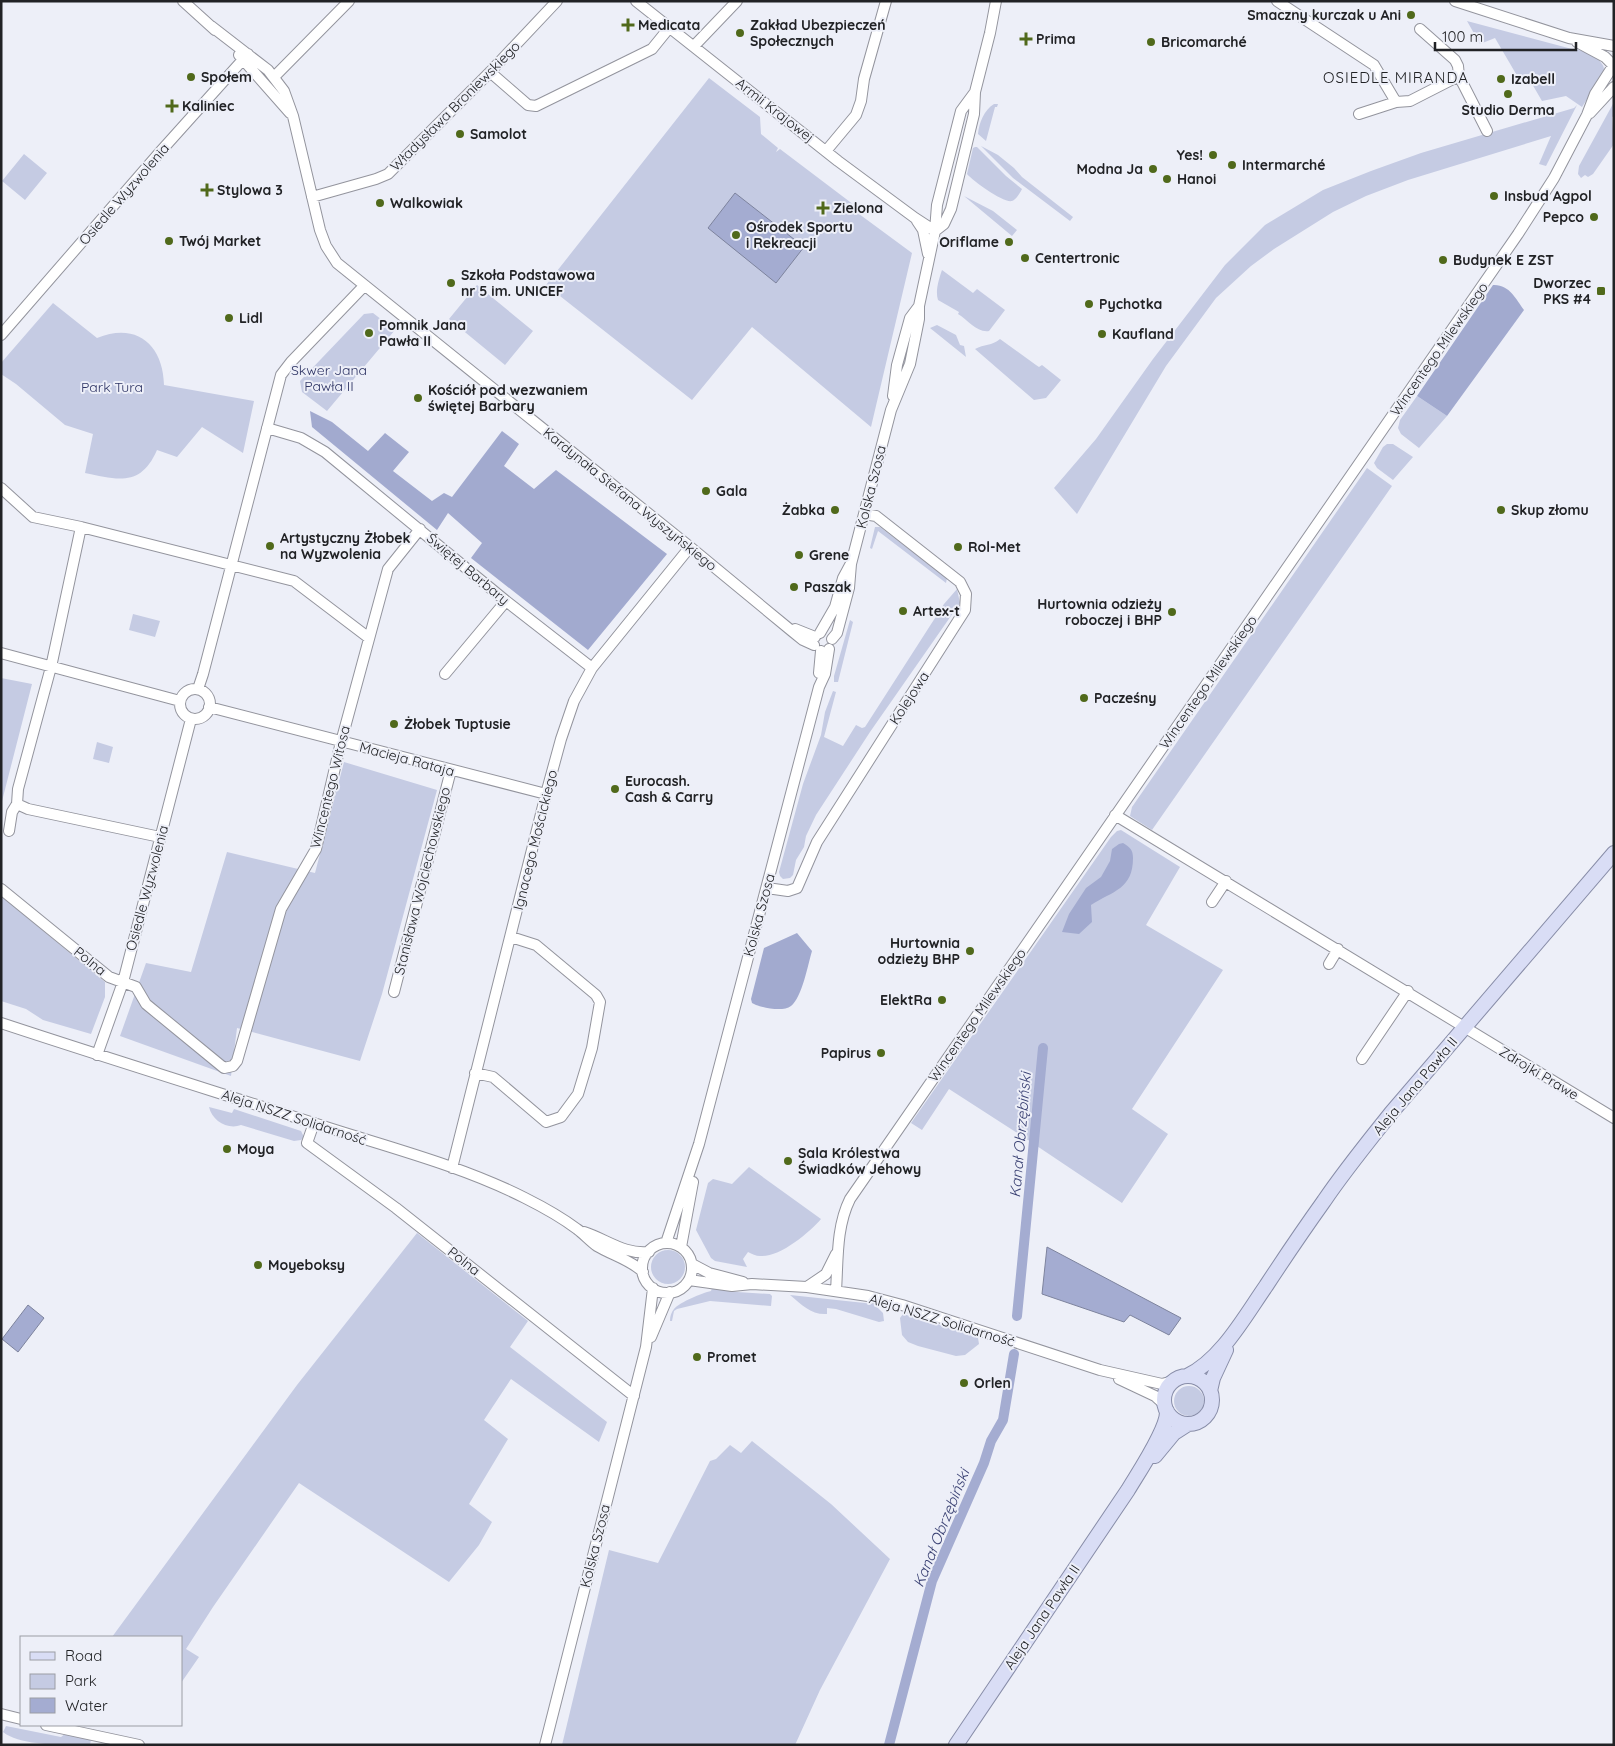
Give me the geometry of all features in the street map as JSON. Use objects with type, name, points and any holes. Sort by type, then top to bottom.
[{"type":"main road","name":"Aleja Jana Pawła II","points":[[1187,1376],[1200,1370],[1209,1362],[1233,1333],[1325,1198],[1360,1152],[1614,853]]},
{"type":"main road","name":"Aleja Jana Pawła II","points":[[1210,1391],[1213,1378],[1233,1333]]},
{"type":"main road","points":[[1187,1376],[1201,1380],[1210,1391],[1212,1399],[1208,1414],[1196,1423],[1188,1424],[1175,1420],[1166,1408],[1166,1392],[1173,1382],[1187,1376]]},
{"type":"main road","name":"Aleja Jana Pawła II","points":[[956,1745],[1128,1490],[1165,1422],[1166,1408]]},
{"type":"main road","name":"Aleja Jana Pawła II","points":[[1128,1490],[1174,1433],[1188,1424]]},
{"type":"street","name":"Kardynała Stefana Wyszyńskiego","points":[[183,1],[246,56],[274,77],[284,91],[293,116],[312,197],[326,246],[337,263],[787,625],[803,640],[820,643]]},
{"type":"street","name":"Władysława Broniewskiego","points":[[312,197],[388,174],[490,72],[557,1]]},
{"type":"street","name":"Armii Krajowej","points":[[636,1],[826,151],[935,231]]},
{"type":"street","points":[[694,46],[737,1]]},
{"type":"street","points":[[826,151],[856,115],[886,1]]},
{"type":"street","name":"Kolska Szosa","points":[[935,231],[944,224],[951,209],[974,114],[975,92],[996,1]]},
{"type":"street","points":[[1277,1],[1374,65],[1396,102]]},
{"type":"street","points":[[1455,1],[1569,38],[1614,46]]},
{"type":"street","points":[[274,77],[346,3]]},
{"type":"street","points":[[490,72],[528,105],[536,106],[652,49],[669,28]]},
{"type":"street","points":[[1420,29],[1455,60],[1459,76],[1487,131]]},
{"type":"street","points":[[1569,38],[1605,57],[1613,67]]},
{"type":"street","points":[[1613,67],[1614,52]]},
{"type":"street","name":"Kardynała Stefana Wyszyńskiego","points":[[246,56],[293,116]]},
{"type":"street","name":"Osiedle Wyzwolenia","points":[[1,335],[246,56]]},
{"type":"street","name":"Wincentego Milewskiego","points":[[836,1291],[842,1219],[850,1200],[1518,234],[1554,178],[1587,115],[1595,94],[1613,67]]},
{"type":"street","points":[[1359,114],[1396,102],[1410,101],[1459,76]]},
{"type":"street","name":"Wincentego Milewskiego","points":[[1587,115],[1614,87]]},
{"type":"street","name":"Kolska Szosa","points":[[820,643],[832,644],[849,588],[851,564],[891,410],[910,364],[919,319],[919,306],[935,231],[937,206],[962,111],[975,92]]},
{"type":"street","points":[[915,218],[933,214],[937,206]]},
{"type":"street","name":"Armii Krajowej","points":[[915,218],[923,230],[928,247],[929,260]]},
{"type":"street","points":[[198,689],[281,375],[291,362],[364,286]]},
{"type":"street","name":"Świętej Barbary","points":[[267,428],[301,438],[325,452],[592,668]]},
{"type":"street","points":[[1,488],[33,517],[82,527],[294,580],[368,638]]},
{"type":"street","name":"Kolejowa","points":[[767,888],[795,890],[817,842],[964,614],[966,607],[966,594],[960,582],[876,516],[864,514]]},
{"type":"street","points":[[9,831],[12,812],[17,804],[18,789],[52,667],[82,527]]},
{"type":"street","name":"Wincentego Witosa","points":[[224,1068],[233,1066],[237,1062],[280,909],[316,849],[341,742],[388,569],[420,529]]},
{"type":"street","name":"Ignacego Mościckiego","points":[[452,1168],[546,794],[574,701],[592,668],[690,547]]},
{"type":"street","name":"Kolska Szosa","points":[[681,1247],[700,1144],[819,687],[820,643],[835,607],[843,578],[851,564]]},
{"type":"street","points":[[445,674],[506,600]]},
{"type":"street","points":[[1,652],[180,701]]},
{"type":"street","points":[[198,689],[207,696],[209,707],[203,717],[191,718],[182,712],[180,701],[187,692],[198,689]]},
{"type":"street","name":"Macieja Rataja","points":[[209,707],[546,794]]},
{"type":"street","name":"Osiedle Wyzwolenia","points":[[97,1055],[122,982],[191,718]]},
{"type":"street","name":"Stanisława Wojciechowskiego","points":[[394,992],[451,770]]},
{"type":"street","points":[[17,804],[28,809],[160,837]]},
{"type":"street","name":"Zdrojki Prawe","points":[[1116,815],[1614,1118]]},
{"type":"street","points":[[1212,902],[1226,882]]},
{"type":"street","name":"Polna","points":[[1,889],[110,977],[136,987],[146,1004],[224,1068]]},
{"type":"street","points":[[475,1073],[493,1077],[546,1122],[561,1117],[578,1094],[592,1048],[600,1002],[596,995],[536,945],[511,937]]},
{"type":"street","points":[[1329,964],[1338,949]]},
{"type":"street","points":[[1362,1059],[1408,991]]},
{"type":"street","name":"Aleja NSZZ Solidarność","points":[[1,1023],[452,1168],[525,1197],[579,1230],[595,1245],[634,1265],[643,1272]]},
{"type":"street","name":"Polna","points":[[314,1123],[307,1143],[396,1208],[634,1396]]},
{"type":"street","name":"Kolska Szosa","points":[[666,1243],[700,1144]]},
{"type":"street","name":"Aleja NSZZ Solidarność","points":[[579,1230],[621,1248],[636,1252],[649,1252]]},
{"type":"street","points":[[666,1243],[681,1247],[690,1257],[692,1264],[691,1275],[688,1280],[680,1289],[670,1292],[661,1292],[653,1288],[643,1272],[644,1261],[649,1252],[656,1246],[666,1243]]},
{"type":"street","name":"Wincentego Milewskiego","points":[[807,1287],[826,1274],[838,1250]]},
{"type":"street","name":"Aleja NSZZ Solidarność","points":[[692,1264],[708,1273],[752,1284]]},
{"type":"street","name":"Aleja NSZZ Solidarność","points":[[688,1280],[732,1286],[752,1284],[807,1287],[868,1296],[902,1305],[1100,1370],[1162,1384],[1173,1382]]},
{"type":"street","name":"Kolska Szosa","points":[[544,1745],[646,1347],[653,1288]]},
{"type":"street","name":"Kolska Szosa","points":[[646,1347],[670,1292]]},
{"type":"street","name":"Aleja NSZZ Solidarność","points":[[1100,1370],[1148,1392],[1166,1408]]},
{"type":"street","points":[[1,1714],[20,1719]]},
{"type":"street","points":[[51,1726],[139,1745]]},
{"type":"green space","points":[[1467,21],[1584,52],[1600,61],[1604,72],[1582,107],[1566,96],[1542,101],[1528,77],[1519,79],[1495,38],[1480,44]]},
{"type":"green space","name":"Ośrodek Sportu i Rekreacji","points":[[709,78],[760,117],[761,134],[778,148],[776,152],[780,149],[858,208],[855,211],[912,253],[871,427],[752,327],[692,400],[546,285]]},
{"type":"green space","points":[[1614,102],[1614,116],[1612,117],[1614,144],[1593,174],[1588,177],[1585,175],[1581,178],[1578,174],[1579,166]]},
{"type":"green space","points":[[994,104],[998,104],[995,107],[986,141],[978,134],[985,113]]},
{"type":"green space","points":[[1577,105],[1546,166],[1539,164],[1551,136],[1408,180],[1366,196],[1333,212],[1274,249],[1251,266],[1216,298],[1166,366],[1077,514],[1054,488],[1096,439],[1153,359],[1225,265],[1265,225],[1323,190],[1371,171],[1421,153],[1574,108]]},
{"type":"green space","points":[[981,146],[998,155],[1022,177],[1073,217],[1070,221],[1013,178]]},
{"type":"green space","points":[[975,147],[1022,189],[1012,201],[995,195],[967,174],[973,148]]},
{"type":"green space","points":[[24,154],[47,173],[25,200],[2,181]]},
{"type":"green space","points":[[964,196],[993,211],[1017,230],[1012,236]]},
{"type":"green space","points":[[942,270],[973,293],[977,289],[1005,310],[989,331],[977,328],[958,314],[959,312],[938,300],[937,289]]},
{"type":"green space","points":[[477,285],[533,331],[505,365],[449,319]]},
{"type":"green space","name":"Park Tura","points":[[53,303],[97,338],[124,333],[135,335],[145,340],[159,358],[164,385],[254,401],[243,453],[202,427],[177,457],[157,450],[151,462],[136,475],[118,479],[85,473],[93,434],[65,425],[16,384],[1,374],[1,363]]},
{"type":"green space","name":"Skwer Jana Pawła II","points":[[373,313],[395,330],[327,411],[302,392],[300,381],[364,314]]},
{"type":"green space","points":[[937,325],[956,335],[960,345],[964,346],[966,357],[930,328]]},
{"type":"green space","points":[[1000,339],[1039,367],[1042,365],[1061,380],[1046,398],[1034,400],[975,349]]},
{"type":"green space","points":[[1417,396],[1447,416],[1419,448],[1401,434],[1398,428],[1400,420]]},
{"type":"green space","points":[[1387,444],[1393,444],[1413,457],[1393,480],[1377,468],[1374,463],[1383,447]]},
{"type":"green space","points":[[1367,468],[1392,486],[1152,830],[1130,816],[1132,807]]},
{"type":"green space","points":[[875,527],[880,527],[947,578],[946,583],[878,531],[872,549],[870,548]]},
{"type":"green space","points":[[957,589],[960,603],[870,732],[816,815],[806,836],[804,847],[796,860],[793,875],[790,878],[783,879],[779,872],[803,784],[821,735],[825,712],[833,691],[836,692],[824,737],[843,746],[856,725],[862,728],[865,727],[944,604]]},
{"type":"green space","points":[[133,614],[160,621],[155,637],[129,630]]},
{"type":"green space","points":[[850,620],[853,622],[838,682],[834,682],[834,676]]},
{"type":"green space","points":[[1,678],[32,684],[1,805]]},
{"type":"green space","points":[[97,742],[113,747],[109,763],[93,759]]},
{"type":"green space","points":[[344,762],[437,790],[382,994],[360,1061],[237,1028],[231,1076],[120,1036],[146,963],[191,972],[227,852],[315,873]]},
{"type":"green space","points":[[1121,830],[1180,867],[1146,925],[1223,970],[1132,1109],[1168,1134],[1122,1203],[949,1089],[922,1130],[911,1123],[1111,837]]},
{"type":"green space","points":[[1,896],[105,982],[105,997],[91,1034],[43,1020],[26,1009],[1,1001]]},
{"type":"green space","points":[[209,1107],[232,1113],[234,1109],[301,1131],[304,1137],[301,1140],[294,1141],[241,1125],[226,1125],[213,1116]]},
{"type":"green space","points":[[749,1167],[821,1219],[793,1244],[776,1253],[760,1256],[748,1252],[743,1259],[747,1267],[715,1261],[711,1258],[696,1230],[708,1183],[713,1179],[732,1184]]},
{"type":"green space","points":[[417,1233],[528,1321],[510,1347],[607,1422],[599,1442],[511,1379],[484,1420],[508,1439],[469,1504],[492,1522],[479,1545],[449,1582],[299,1483],[186,1649],[199,1657],[182,1682],[182,1636],[113,1636],[297,1385]]},
{"type":"green space","points":[[668,1250],[675,1251],[680,1255],[684,1260],[684,1274],[680,1279],[675,1283],[668,1284],[661,1283],[656,1279],[652,1274],[651,1267],[652,1260],[656,1255],[661,1251]]},
{"type":"green space","points":[[712,1288],[770,1294],[772,1296],[771,1306],[710,1301],[677,1309],[674,1311],[672,1321],[670,1321],[671,1313],[677,1306],[691,1298],[711,1291]]},
{"type":"green space","points":[[790,1295],[874,1304],[883,1313],[884,1321],[879,1322],[836,1309],[827,1308],[827,1314],[816,1313],[807,1309]]},
{"type":"green space","points":[[903,1314],[978,1338],[979,1344],[965,1355],[956,1356],[918,1346],[908,1342],[902,1335],[900,1318]]},
{"type":"green space","points":[[1189,1386],[1195,1387],[1203,1395],[1203,1407],[1195,1415],[1189,1416],[1183,1415],[1175,1407],[1174,1401],[1175,1395],[1183,1387]]},
{"type":"green space","points":[[752,1441],[831,1504],[890,1559],[820,1690],[795,1745],[562,1745],[609,1550],[658,1563],[710,1461],[716,1459],[730,1445],[741,1453]]},
{"type":"green space","points":[[6,1726],[61,1737],[65,1734],[72,1734],[91,1739],[90,1745],[44,1744],[20,1740],[3,1732]]},
{"type":"shaded area","points":[[1493,285],[1499,285],[1508,290],[1524,310],[1447,416],[1417,396]]},
{"type":"shaded area","points":[[310,411],[332,422],[368,451],[385,433],[409,452],[393,471],[432,501],[444,493],[452,497],[502,431],[519,444],[504,466],[534,489],[556,470],[667,554],[588,650],[471,558],[482,543],[448,513],[437,530],[312,427]]},
{"type":"shaded area","points":[[1123,843],[1131,849],[1133,855],[1130,876],[1126,883],[1091,905],[1092,922],[1079,934],[1062,932],[1069,914],[1086,888],[1101,877],[1110,861],[1112,849]]},
{"type":"shaded area","points":[[797,933],[812,951],[801,989],[795,1002],[788,1008],[779,1009],[752,1003],[751,999],[764,948]]},
{"type":"water","points":[[735,193],[804,247],[776,283],[708,228]]},
{"type":"water","points":[[1047,1247],[1181,1318],[1169,1335],[1130,1315],[1124,1322],[1042,1294]]},
{"type":"water","points":[[28,1305],[44,1318],[18,1352],[2,1339]]},
{"type":"waterway","name":"Kanał Obrzębiński","points":[[1017,1316],[1043,1048]]},
{"type":"waterway","name":"Kanał Obrzębiński","points":[[889,1745],[932,1581],[984,1463],[991,1441],[1003,1420],[1014,1354]]},
{"type":"place","name":"Smaczny kurczak u Ani","points":[[1411,15]]},
{"type":"place","name":"Medicata","points":[[628,25]]},
{"type":"place","name":"Zakład Ubezpieczeń Społecznych","points":[[740,33]]},
{"type":"place","name":"Prima","points":[[1026,39]]},
{"type":"place","name":"Bricomarché","points":[[1151,42]]},
{"type":"place","name":"Społem","points":[[191,77]]},
{"type":"place","name":"Izabell","points":[[1501,79]]},
{"type":"place","name":"Studio Derma","points":[[1508,94]]},
{"type":"place","name":"Kaliniec","points":[[172,106]]},
{"type":"place","name":"Samolot","points":[[460,134]]},
{"type":"place","name":"Yes!","points":[[1213,155]]},
{"type":"place","name":"Intermarché","points":[[1232,165]]},
{"type":"place","name":"Modna Ja","points":[[1153,169]]},
{"type":"place","name":"Hanoi","points":[[1167,179]]},
{"type":"place","name":"Stylowa 3","points":[[207,190]]},
{"type":"place","name":"Insbud Agpol","points":[[1494,196]]},
{"type":"place","name":"Walkowiak","points":[[380,203]]},
{"type":"place","name":"Zielona","points":[[823,208]]},
{"type":"place","name":"Pepco","points":[[1594,217]]},
{"type":"place","name":"Ośrodek Sportu i Rekreacji","points":[[736,235]]},
{"type":"place","name":"Twój Market","points":[[169,241]]},
{"type":"place","name":"Oriflame","points":[[1009,242]]},
{"type":"place","name":"Centertronic","points":[[1025,258]]},
{"type":"place","name":"Budynek E ZST","points":[[1443,260]]},
{"type":"place","name":"Szkoła Podstawowa nr 5 im. UNICEF","points":[[451,283]]},
{"type":"place","name":"Dworzec PKS #4","points":[[1601,291]]},
{"type":"place","name":"Pychotka","points":[[1089,304]]},
{"type":"place","name":"Lidl","points":[[229,318]]},
{"type":"place","name":"Pomnik Jana Pawła II","points":[[369,333]]},
{"type":"place","name":"Kaufland","points":[[1102,334]]},
{"type":"place","name":"Kościół pod wezwaniem świętej Barbary","points":[[418,398]]},
{"type":"place","name":"Gala","points":[[706,491]]},
{"type":"place","name":"Żabka","points":[[835,510]]},
{"type":"place","name":"Skup złomu","points":[[1501,510]]},
{"type":"place","name":"Artystyczny Żłobek na Wyzwolenia","points":[[270,546]]},
{"type":"place","name":"Rol-Met","points":[[958,547]]},
{"type":"place","name":"Grene","points":[[799,555]]},
{"type":"place","name":"Paszak","points":[[794,587]]},
{"type":"place","name":"Artex-t","points":[[903,611]]},
{"type":"place","name":"Hurtownia odzieży roboczej i BHP","points":[[1172,612]]},
{"type":"place","name":"Pacześny","points":[[1084,698]]},
{"type":"place","name":"Żłobek Tuptusie","points":[[394,724]]},
{"type":"place","name":"Eurocash. Cash & Carry","points":[[615,789]]},
{"type":"place","name":"Hurtownia odzieży BHP","points":[[970,951]]},
{"type":"place","name":"ElektRa","points":[[942,1000]]},
{"type":"place","name":"Papirus","points":[[881,1053]]},
{"type":"place","name":"Moya","points":[[227,1149]]},
{"type":"place","name":"Sala Królestwa Świadków Jehowy","points":[[788,1161]]},
{"type":"place","name":"Moyeboksy","points":[[258,1265]]},
{"type":"place","name":"Promet","points":[[697,1357]]},
{"type":"place","name":"Orlen","points":[[964,1383]]},
{"type":"district","name":"OSIEDLE MIRANDA","points":[[1396,77]]}]
